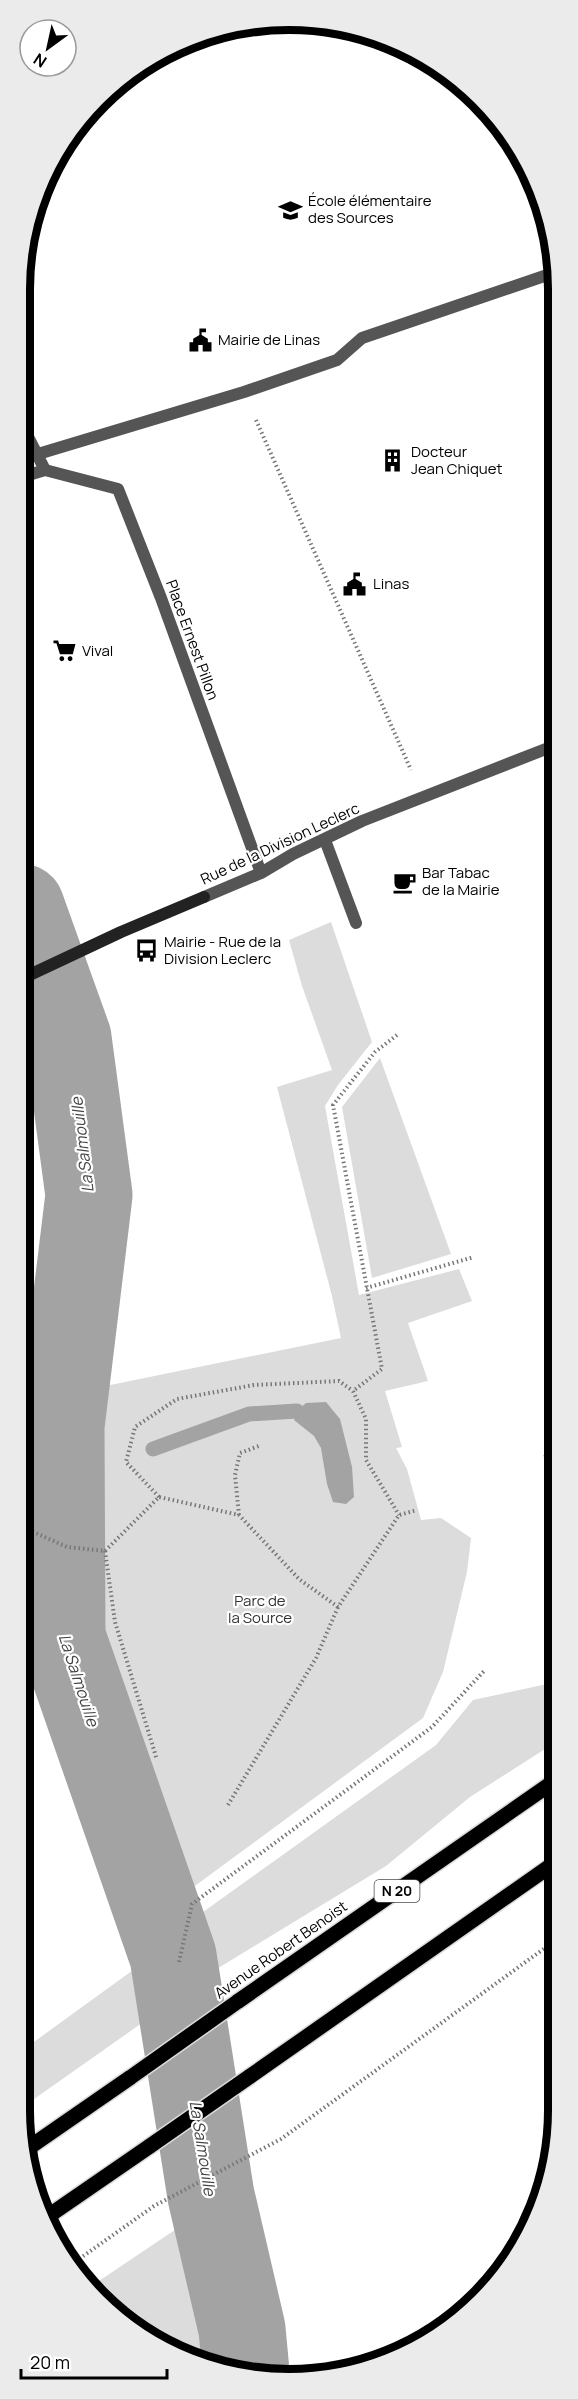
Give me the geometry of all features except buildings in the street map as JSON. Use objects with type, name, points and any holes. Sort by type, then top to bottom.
[{"type":"main road","name":"Avenue Robert Benoist","points":[[32,2145],[548,1786]]},
{"type":"main road","points":[[52,2214],[548,1868]]},
{"type":"street","points":[[38,454],[244,392],[337,360],[362,338],[547,275]]},
{"type":"street","points":[[30,440],[45,470],[30,475]]},
{"type":"street","name":"Place Ernest Pillon","points":[[45,470],[118,489],[162,598],[261,873]]},
{"type":"street","name":"Rue de la Division Leclerc","points":[[30,975],[122,932],[261,873],[293,854],[362,821],[548,748]]},
{"type":"street","points":[[325,840],[356,923]]},
{"type":"path","points":[[244,392],[408,761],[421,799]]},
{"type":"path","points":[[354,1391],[382,1369],[333,1105],[375,1052],[397,1035]]},
{"type":"path","points":[[366,1288],[474,1257]]},
{"type":"path","points":[[338,1607],[299,1579],[239,1515],[159,1497],[126,1462],[135,1427],[177,1399],[254,1385],[339,1381],[354,1391],[366,1419],[366,1460],[399,1515]]},
{"type":"path","points":[[239,1515],[235,1475],[240,1453],[259,1446]]},
{"type":"path","points":[[544,1457],[548,1456]]},
{"type":"path","points":[[105,1551],[159,1497]]},
{"type":"path","points":[[228,1805],[316,1658],[338,1607],[399,1515],[417,1510]]},
{"type":"path","points":[[30,1532],[67,1547],[105,1551]]},
{"type":"path","points":[[105,1551],[115,1622],[157,1760]]},
{"type":"path","points":[[179,1962],[192,1904],[432,1727],[484,1671]]},
{"type":"path","points":[[78,2260],[154,2206],[280,2139],[548,1946]]},
{"type":"green space","name":"Parc de la Source","points":[[331,922],[372,1042],[338,1085],[325,1106],[359,1295],[459,1269],[472,1301],[408,1323],[428,1381],[385,1391],[402,1447],[396,1448],[407,1469],[421,1520],[441,1518],[471,1538],[467,1572],[443,1672],[423,1718],[184,1894],[108,1734],[79,1645],[72,1615],[71,1393],[341,1338],[277,1087],[332,1070],[302,986],[289,940]]},
{"type":"green space","points":[[380,1058],[451,1254],[372,1278],[342,1107]]},
{"type":"green space","points":[[548,1684],[548,1747],[470,1797],[386,1866],[197,1981],[190,1959],[203,1912],[436,1745],[473,1700]]},
{"type":"green space","points":[[158,1952],[166,2006],[30,2102],[30,2045]]},
{"type":"green space","points":[[212,2205],[242,2329],[245,2365],[206,2355],[159,2334],[118,2305],[96,2283]]},
{"type":"shaded area","points":[[326,1402],[340,1419],[352,1467],[354,1497],[346,1504],[333,1502],[327,1484],[321,1448],[314,1436],[294,1420],[297,1411],[306,1403]]},
{"type":"waterway","name":"La Salmouille","points":[[30,932],[68,1038],[89,1195],[61,1426],[62,1637],[173,1956],[211,2196],[242,2329],[245,2365]]},
{"type":"waterway","points":[[153,1449],[249,1414],[297,1411]]},
{"type":"place","name":"École élémentaire des Sources","points":[[290,210]]},
{"type":"place","name":"Mairie de Linas","points":[[200,340]]},
{"type":"place","name":"Docteur Jean Chiquet","points":[[393,461]]},
{"type":"place","name":"Linas","points":[[355,584]]},
{"type":"place","name":"Vival","points":[[64,651]]},
{"type":"place","name":"Bar Tabac de la Mairie","points":[[404,882]]},
{"type":"place","name":"Mairie - Rue de la Division Leclerc","points":[[146,951]]}]
